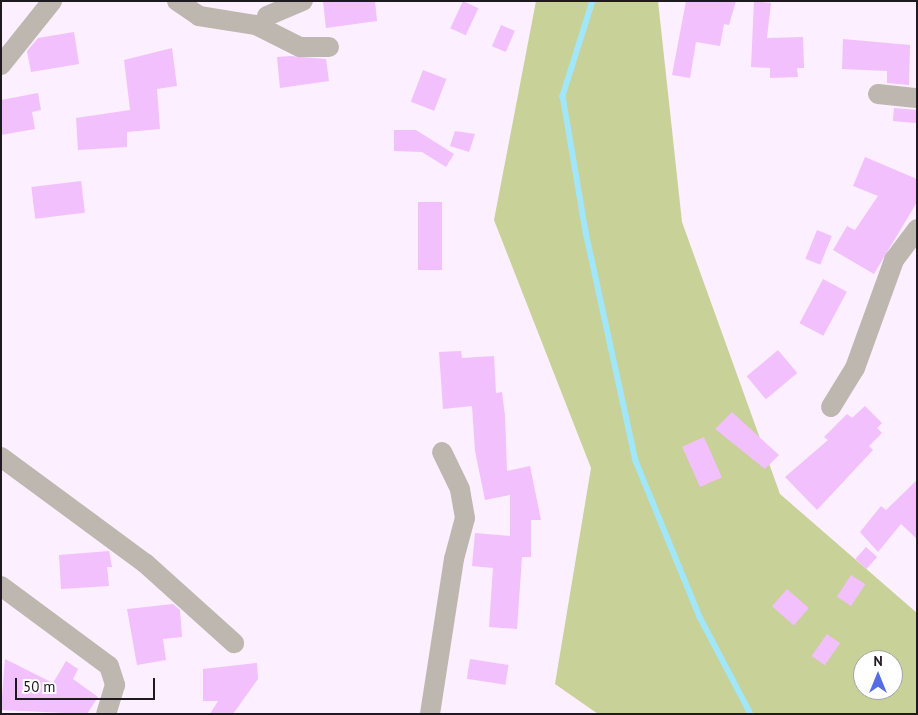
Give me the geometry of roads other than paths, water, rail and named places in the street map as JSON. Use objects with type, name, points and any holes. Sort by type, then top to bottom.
[{"type":"street","points":[[1,65],[52,1]]},
{"type":"street","points":[[177,1],[199,16],[236,20],[268,17],[302,1]]},
{"type":"street","points":[[268,17],[300,47],[329,47]]},
{"type":"street","points":[[878,94],[917,98]]},
{"type":"street","points":[[831,407],[855,368],[894,260],[917,229]]},
{"type":"street","points":[[430,714],[454,559],[465,518],[460,489],[442,452]]},
{"type":"street","points":[[1,457],[145,563],[234,642]]},
{"type":"street","points":[[1,586],[109,666],[115,685],[106,714]]},
{"type":"waterway","points":[[593,1],[563,96],[586,232],[636,461],[700,617],[751,714]]}]
